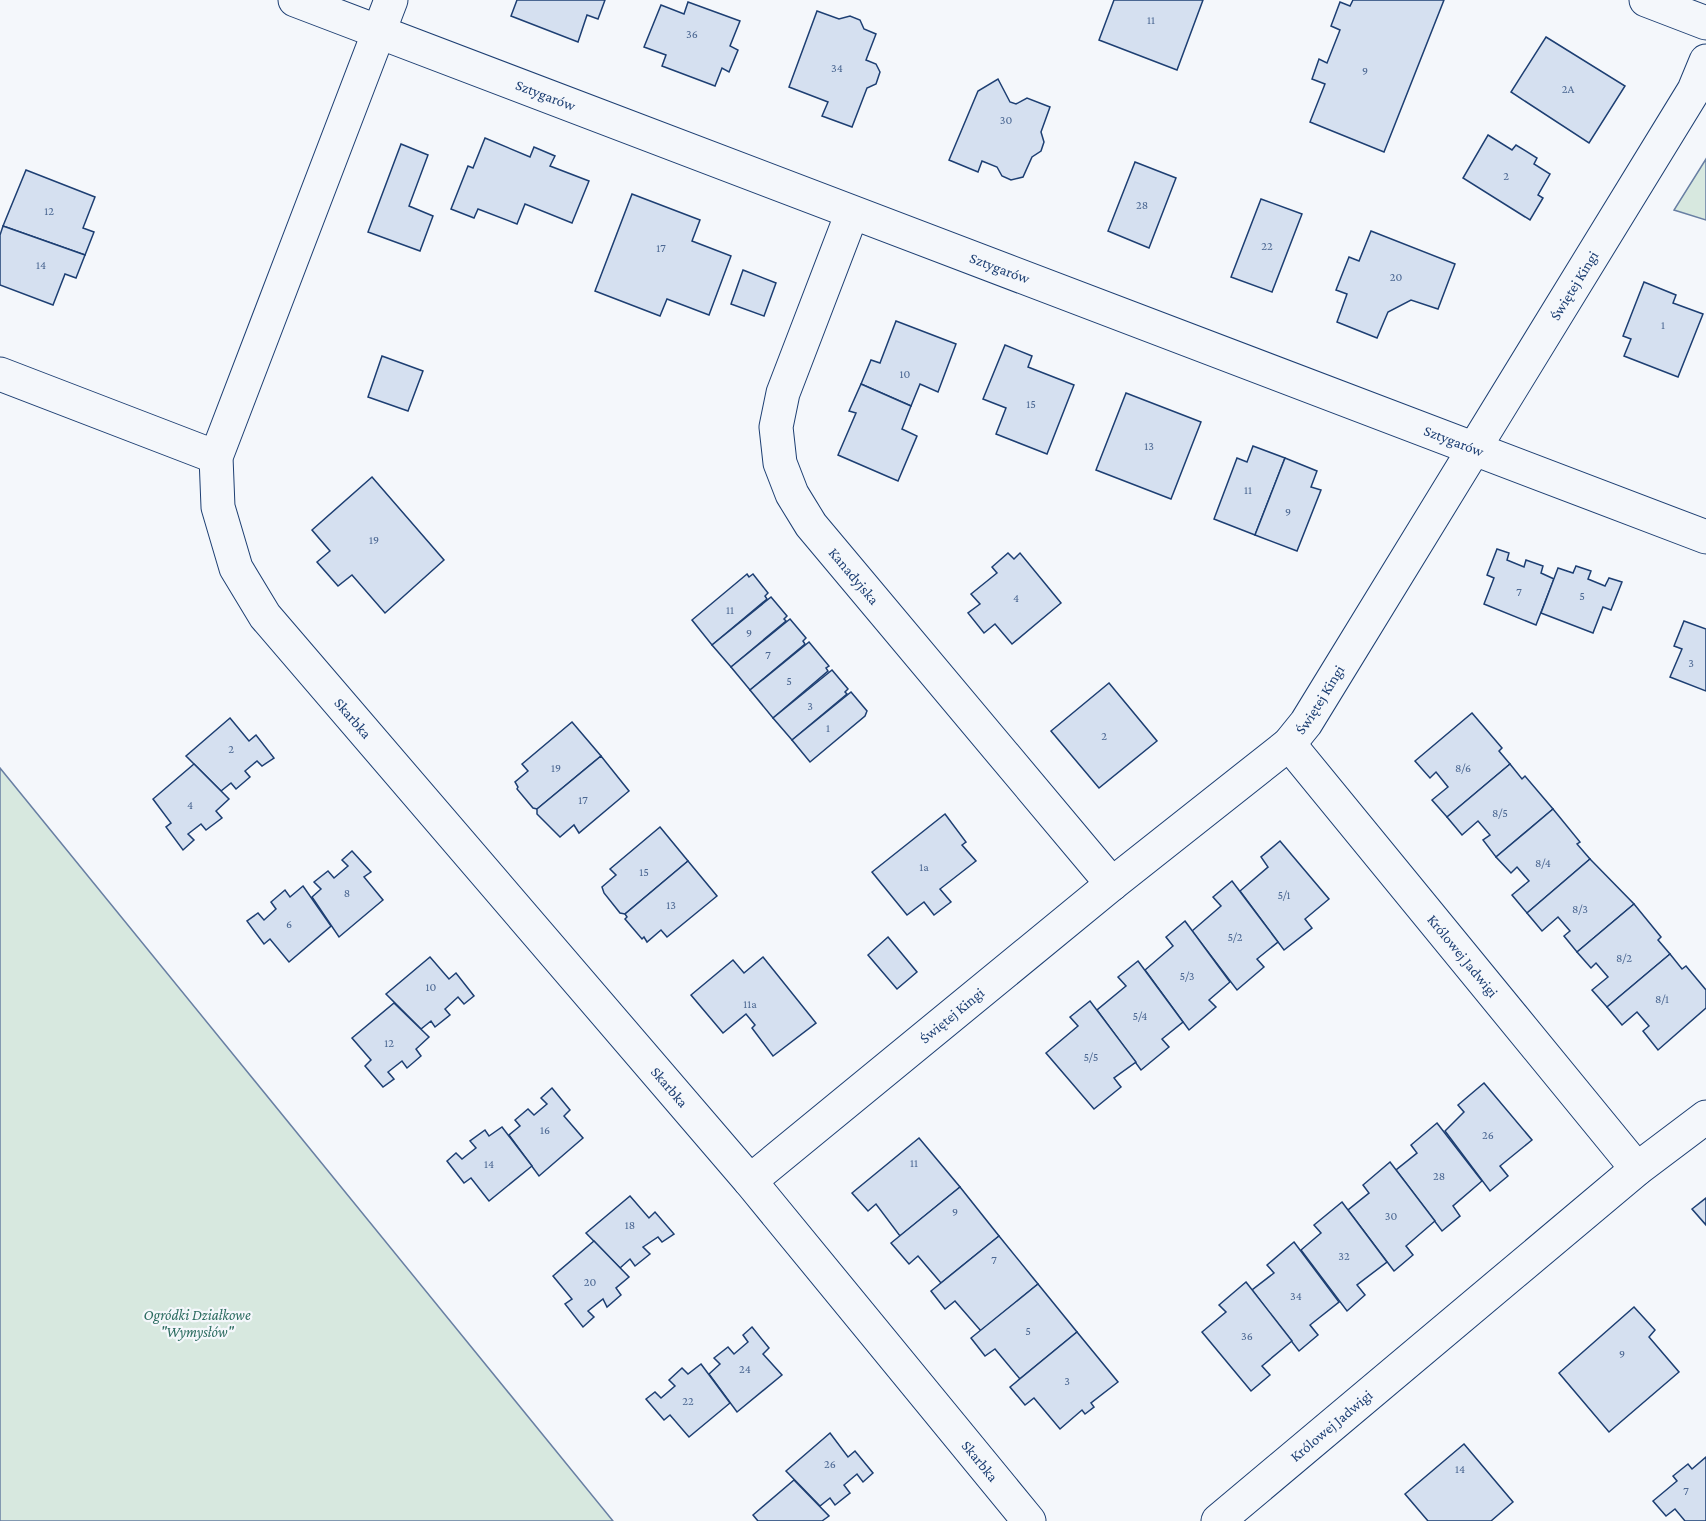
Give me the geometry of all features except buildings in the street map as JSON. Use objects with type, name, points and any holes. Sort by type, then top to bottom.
[{"type":"street","name":"Sztygarów","points":[[295,0],[852,213],[1476,447],[1706,537]]},
{"type":"street","points":[[0,374],[216,457],[391,0]]},
{"type":"street","points":[[1646,0],[1706,23]]},
{"type":"street","name":"Świętej Kingi","points":[[750,1180],[1112,884],[1289,744],[1306,723],[1694,90],[1706,61]]},
{"type":"street","name":"Kanadyjska","points":[[852,213],[783,393],[776,427],[780,463],[792,494],[811,525],[1112,884]]},
{"type":"street","name":"Skarbka","points":[[216,457],[218,507],[236,568],[265,616],[750,1180],[1029,1521]]},
{"type":"street","name":"Królowej Jadwigi","points":[[1289,744],[1637,1169]]},
{"type":"street","name":"Królowej Jadwigi","points":[[1218,1521],[1637,1169],[1706,1116]]},
{"type":"green space","points":[[1706,159],[1706,220],[1674,210]]},
{"type":"green space","name":"Ogródki Działkowe \"Wymysłów\"","points":[[0,768],[613,1521],[0,1521]]}]
